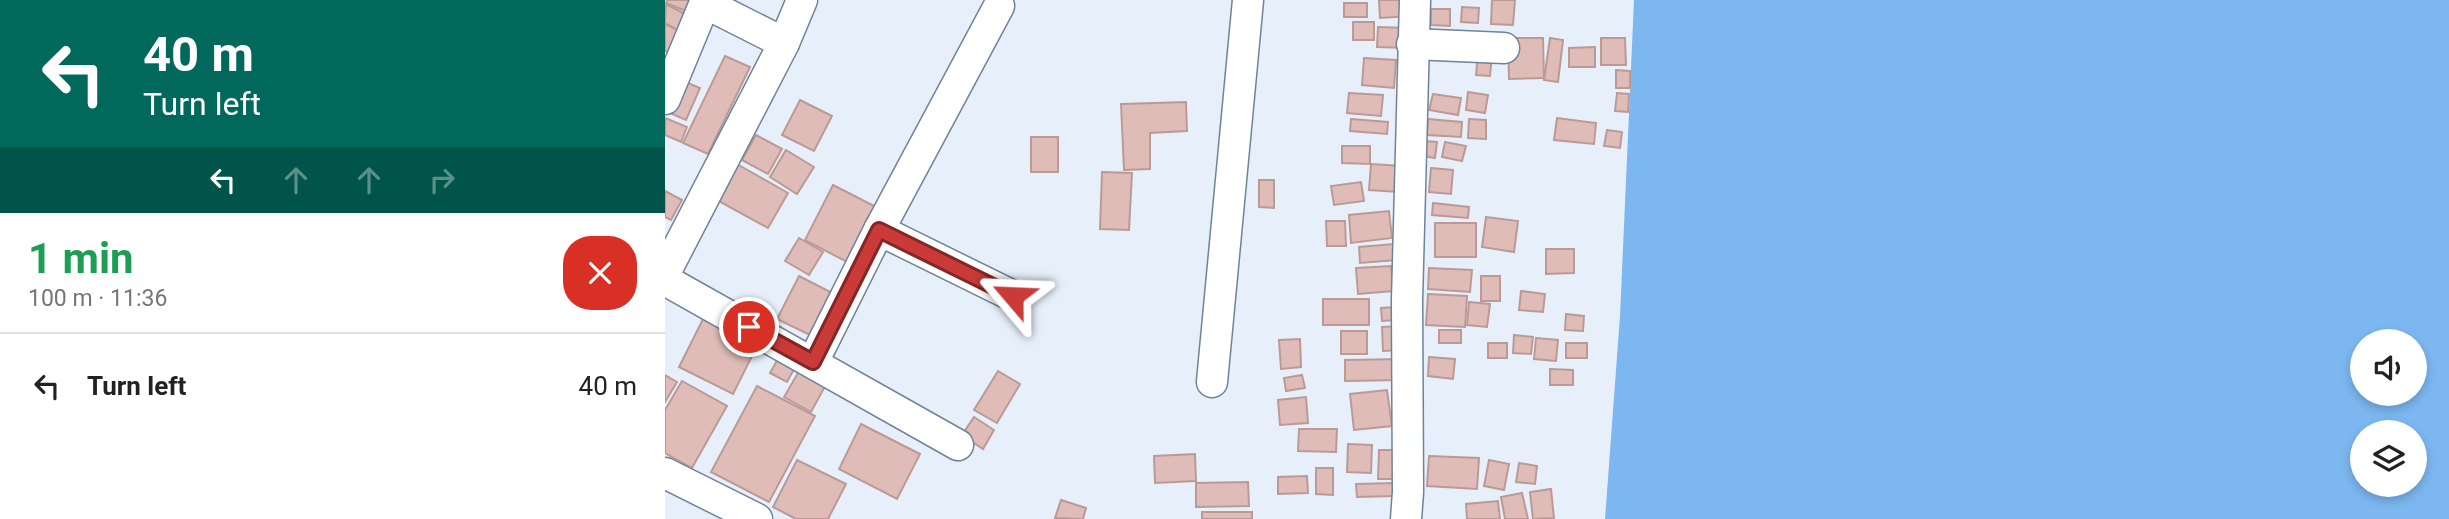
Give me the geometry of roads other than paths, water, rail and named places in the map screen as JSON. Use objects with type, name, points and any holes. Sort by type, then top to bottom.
[{"type":"street","points":[[665,273],[784,43],[802,0]]},
{"type":"street","points":[[1212,382],[1248,0]]},
{"type":"street","points":[[1406,519],[1407,300],[1415,0]]},
{"type":"street","points":[[665,99],[706,1],[784,43]]},
{"type":"street","points":[[813,362],[879,230],[999,6]]},
{"type":"street","points":[[1412,44],[1504,48]]},
{"type":"street","points":[[879,230],[1013,296]]},
{"type":"street","points":[[665,280],[958,445]]},
{"type":"street","points":[[665,473],[757,519]]},
{"type":"water","points":[[1634,0],[2449,0],[2449,519],[1605,519],[1620,316]]}]
